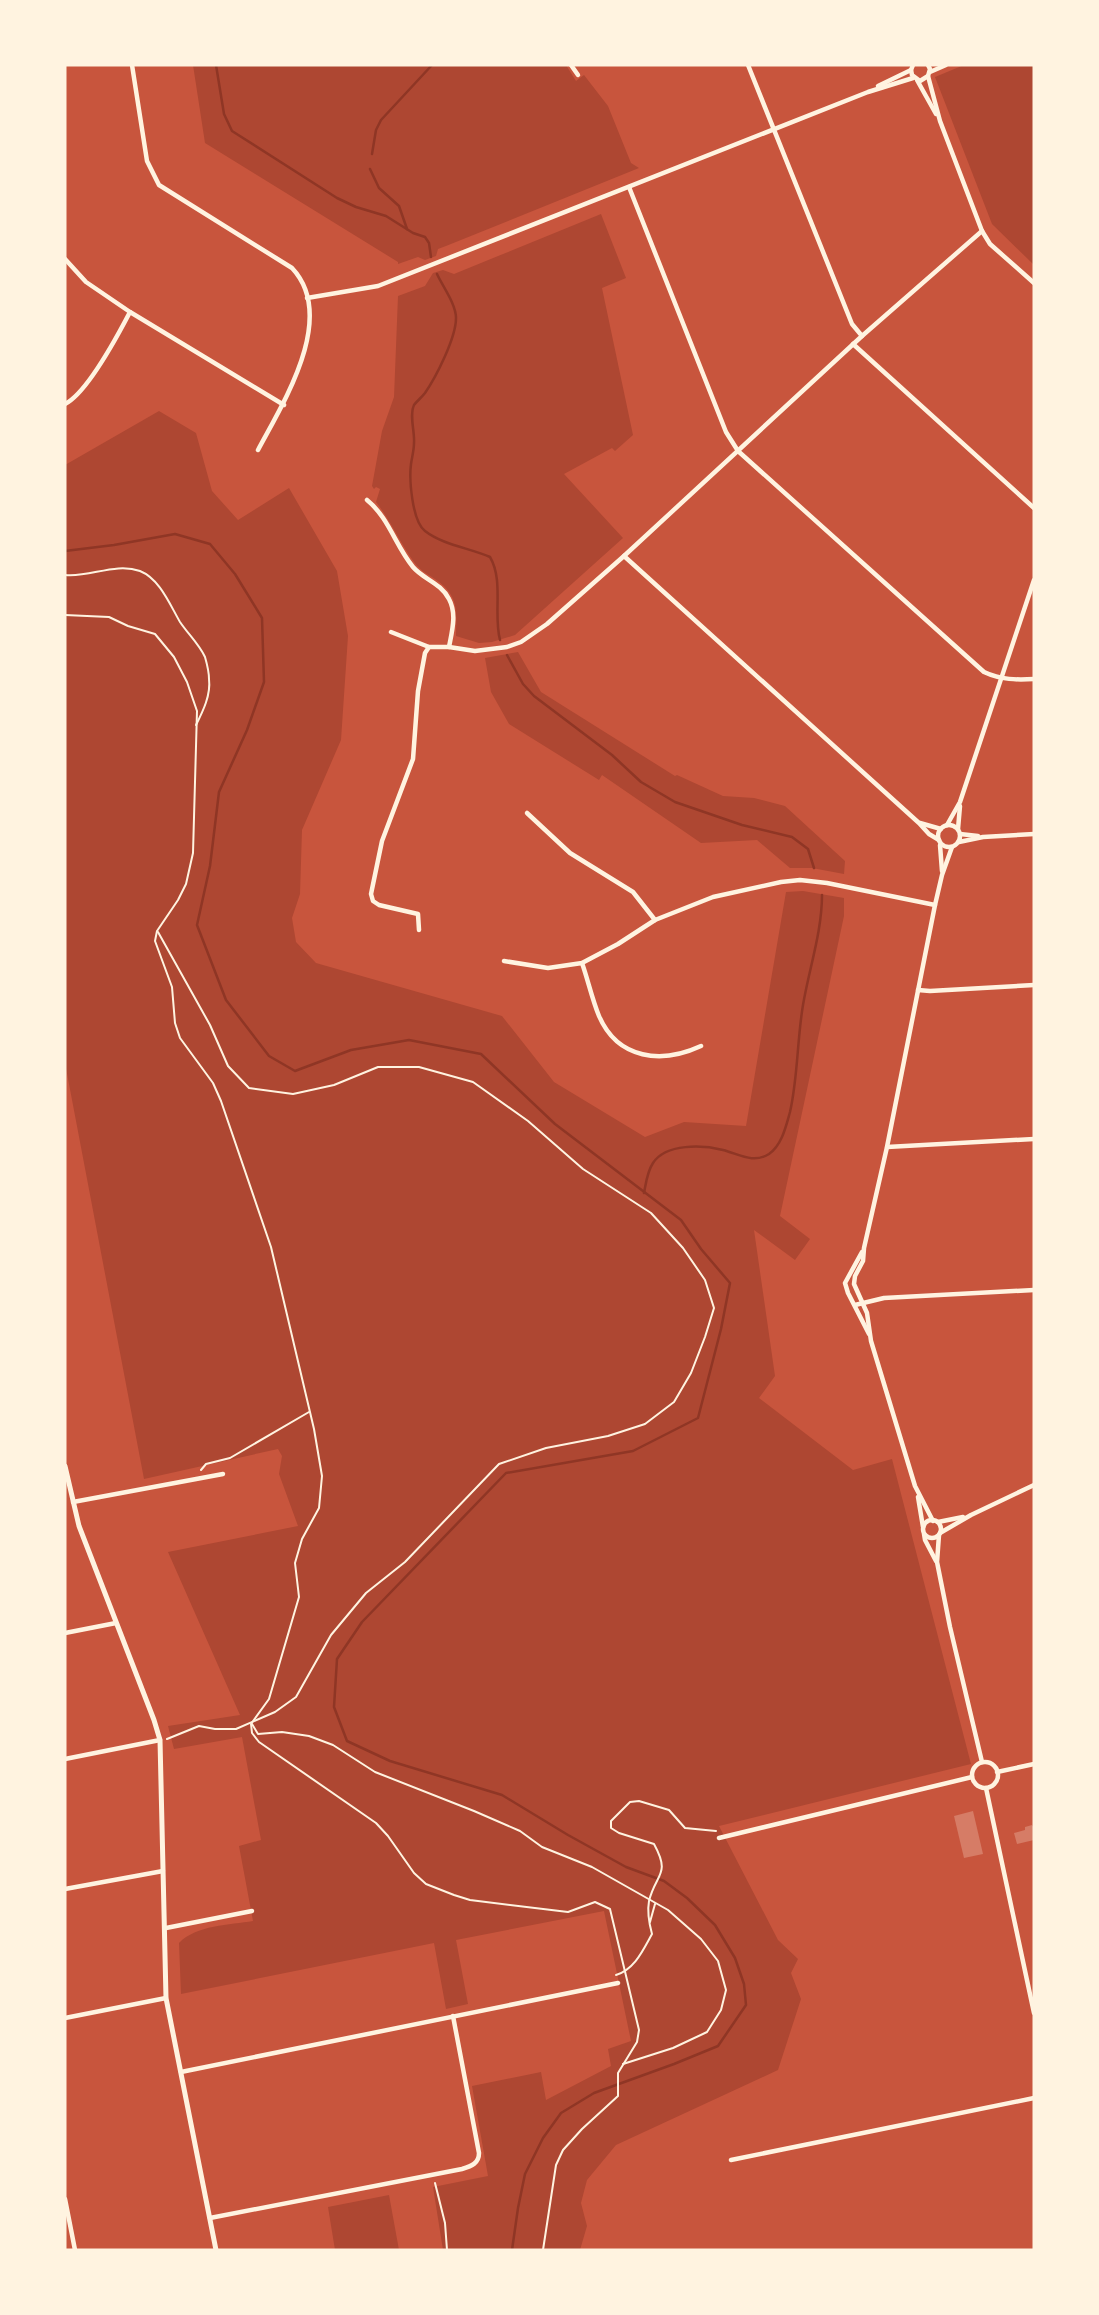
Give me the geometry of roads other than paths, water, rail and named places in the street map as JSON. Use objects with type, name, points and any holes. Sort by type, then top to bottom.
[{"type":"street","points":[[132,65],[147,161],[159,185],[292,268],[302,283],[307,298],[308,335],[284,405],[258,450]]},
{"type":"street","points":[[571,65],[578,75]]},
{"type":"street","points":[[748,65],[852,324],[862,337]]},
{"type":"street","points":[[928,65],[940,121],[982,231],[990,244],[1034,283]]},
{"type":"street","points":[[307,298],[379,286],[868,92],[915,79],[923,80],[946,65]]},
{"type":"street","points":[[868,92],[912,66],[915,79],[940,121]]},
{"type":"street","points":[[629,187],[726,432],[738,451],[984,672],[1015,680],[1034,679]]},
{"type":"street","points":[[391,632],[417,640],[429,647],[475,651],[507,647],[521,642],[547,624],[624,556],[853,344],[982,231]]},
{"type":"street","points":[[65,259],[86,282],[130,312],[284,405]]},
{"type":"street","points":[[65,404],[77,397],[130,312]]},
{"type":"street","points":[[853,344],[1034,508]]},
{"type":"street","points":[[367,499],[384,517],[412,566],[442,588],[449,598],[454,623],[449,647]]},
{"type":"street","points":[[624,556],[919,822],[929,834],[946,847],[952,847]]},
{"type":"street","points":[[942,875],[939,842],[941,829],[947,825],[960,802],[1034,580]]},
{"type":"street","points":[[419,930],[420,912],[379,905],[373,901],[371,894],[382,841],[413,759],[418,691],[425,653],[429,647]]},
{"type":"street","points":[[959,842],[960,802]]},
{"type":"street","points":[[527,813],[570,853],[633,892],[655,920]]},
{"type":"street","points":[[919,822],[941,829]]},
{"type":"street","points":[[947,825],[954,826],[959,832],[983,837]]},
{"type":"street","points":[[937,1562],[925,1540],[917,1493],[871,1341],[864,1303],[854,1284],[863,1261],[935,905],[952,847],[959,842],[983,837],[1034,834]]},
{"type":"street","points":[[505,961],[548,968],[582,963],[655,920],[713,897],[800,880],[935,905]]},
{"type":"street","points":[[582,963],[598,1015],[622,1045],[649,1056],[666,1057],[685,1054],[701,1046]]},
{"type":"street","points":[[918,990],[1034,985]]},
{"type":"street","points":[[887,1147],[1034,1139]]},
{"type":"street","points":[[864,1248],[845,1283],[871,1341]]},
{"type":"street","points":[[855,1306],[884,1298],[1034,1290]]},
{"type":"street","points":[[65,1466],[79,1526],[160,1740],[166,1998],[216,2250]]},
{"type":"street","points":[[65,1504],[223,1474]]},
{"type":"street","points":[[924,1532],[931,1538],[971,1515],[1034,1485]]},
{"type":"street","points":[[917,1493],[941,1527],[937,1562],[982,1762]]},
{"type":"street","points":[[924,1532],[926,1523],[971,1515]]},
{"type":"street","points":[[65,1633],[116,1623]]},
{"type":"street","points":[[65,1759],[160,1740]]},
{"type":"street","points":[[982,1762],[993,1765],[997,1772],[996,1781],[986,1788]]},
{"type":"street","points":[[982,1762],[973,1770],[972,1777],[979,1786],[986,1788]]},
{"type":"street","points":[[997,1772],[1034,1764]]},
{"type":"street","points":[[719,1838],[972,1777]]},
{"type":"street","points":[[986,1788],[1034,2013]]},
{"type":"street","points":[[65,1889],[163,1871]]},
{"type":"street","points":[[166,1928],[252,1911]]},
{"type":"street","points":[[181,2072],[618,1983]]},
{"type":"street","points":[[65,2018],[166,1998]]},
{"type":"street","points":[[210,2218],[470,2167],[479,2157],[453,2016]]},
{"type":"street","points":[[731,2161],[1034,2098]]},
{"type":"street","points":[[65,2199],[75,2250]]},
{"type":"waterway","points":[[216,65],[224,114],[232,131],[337,198],[386,216],[413,233],[425,237],[429,243],[431,257]]},
{"type":"waterway","points":[[372,154],[376,130],[381,120],[432,65]]},
{"type":"waterway","points":[[370,169],[379,188],[399,206],[407,229]]},
{"type":"waterway","points":[[437,274],[454,307],[456,318],[440,368],[413,409],[414,446],[410,471],[412,499],[417,518],[425,531],[440,540],[490,557],[496,576],[500,640]]},
{"type":"waterway","points":[[65,551],[175,534],[210,544],[235,574],[262,618],[264,682],[247,730],[219,792],[210,866],[197,925],[226,1000],[269,1056],[295,1071],[351,1050],[409,1040],[481,1054],[555,1124],[681,1220],[730,1283],[698,1418],[633,1451],[506,1473],[362,1622],[337,1659],[334,1707],[347,1741],[390,1761],[502,1795],[626,1867],[664,1881],[687,1898],[715,1925],[735,1958],[744,1984],[746,2005],[718,2046],[594,2093],[561,2113],[543,2138],[525,2174],[512,2250]]},
{"type":"waterway","points":[[507,655],[523,684],[534,696],[612,755],[641,782],[675,802],[742,825],[792,837],[808,849],[814,868]]},
{"type":"waterway","points":[[644,1193],[651,1166],[659,1156],[667,1152],[685,1147],[705,1147],[757,1158],[769,1154],[780,1140],[793,1099],[801,1018],[818,937],[822,895]]}]
